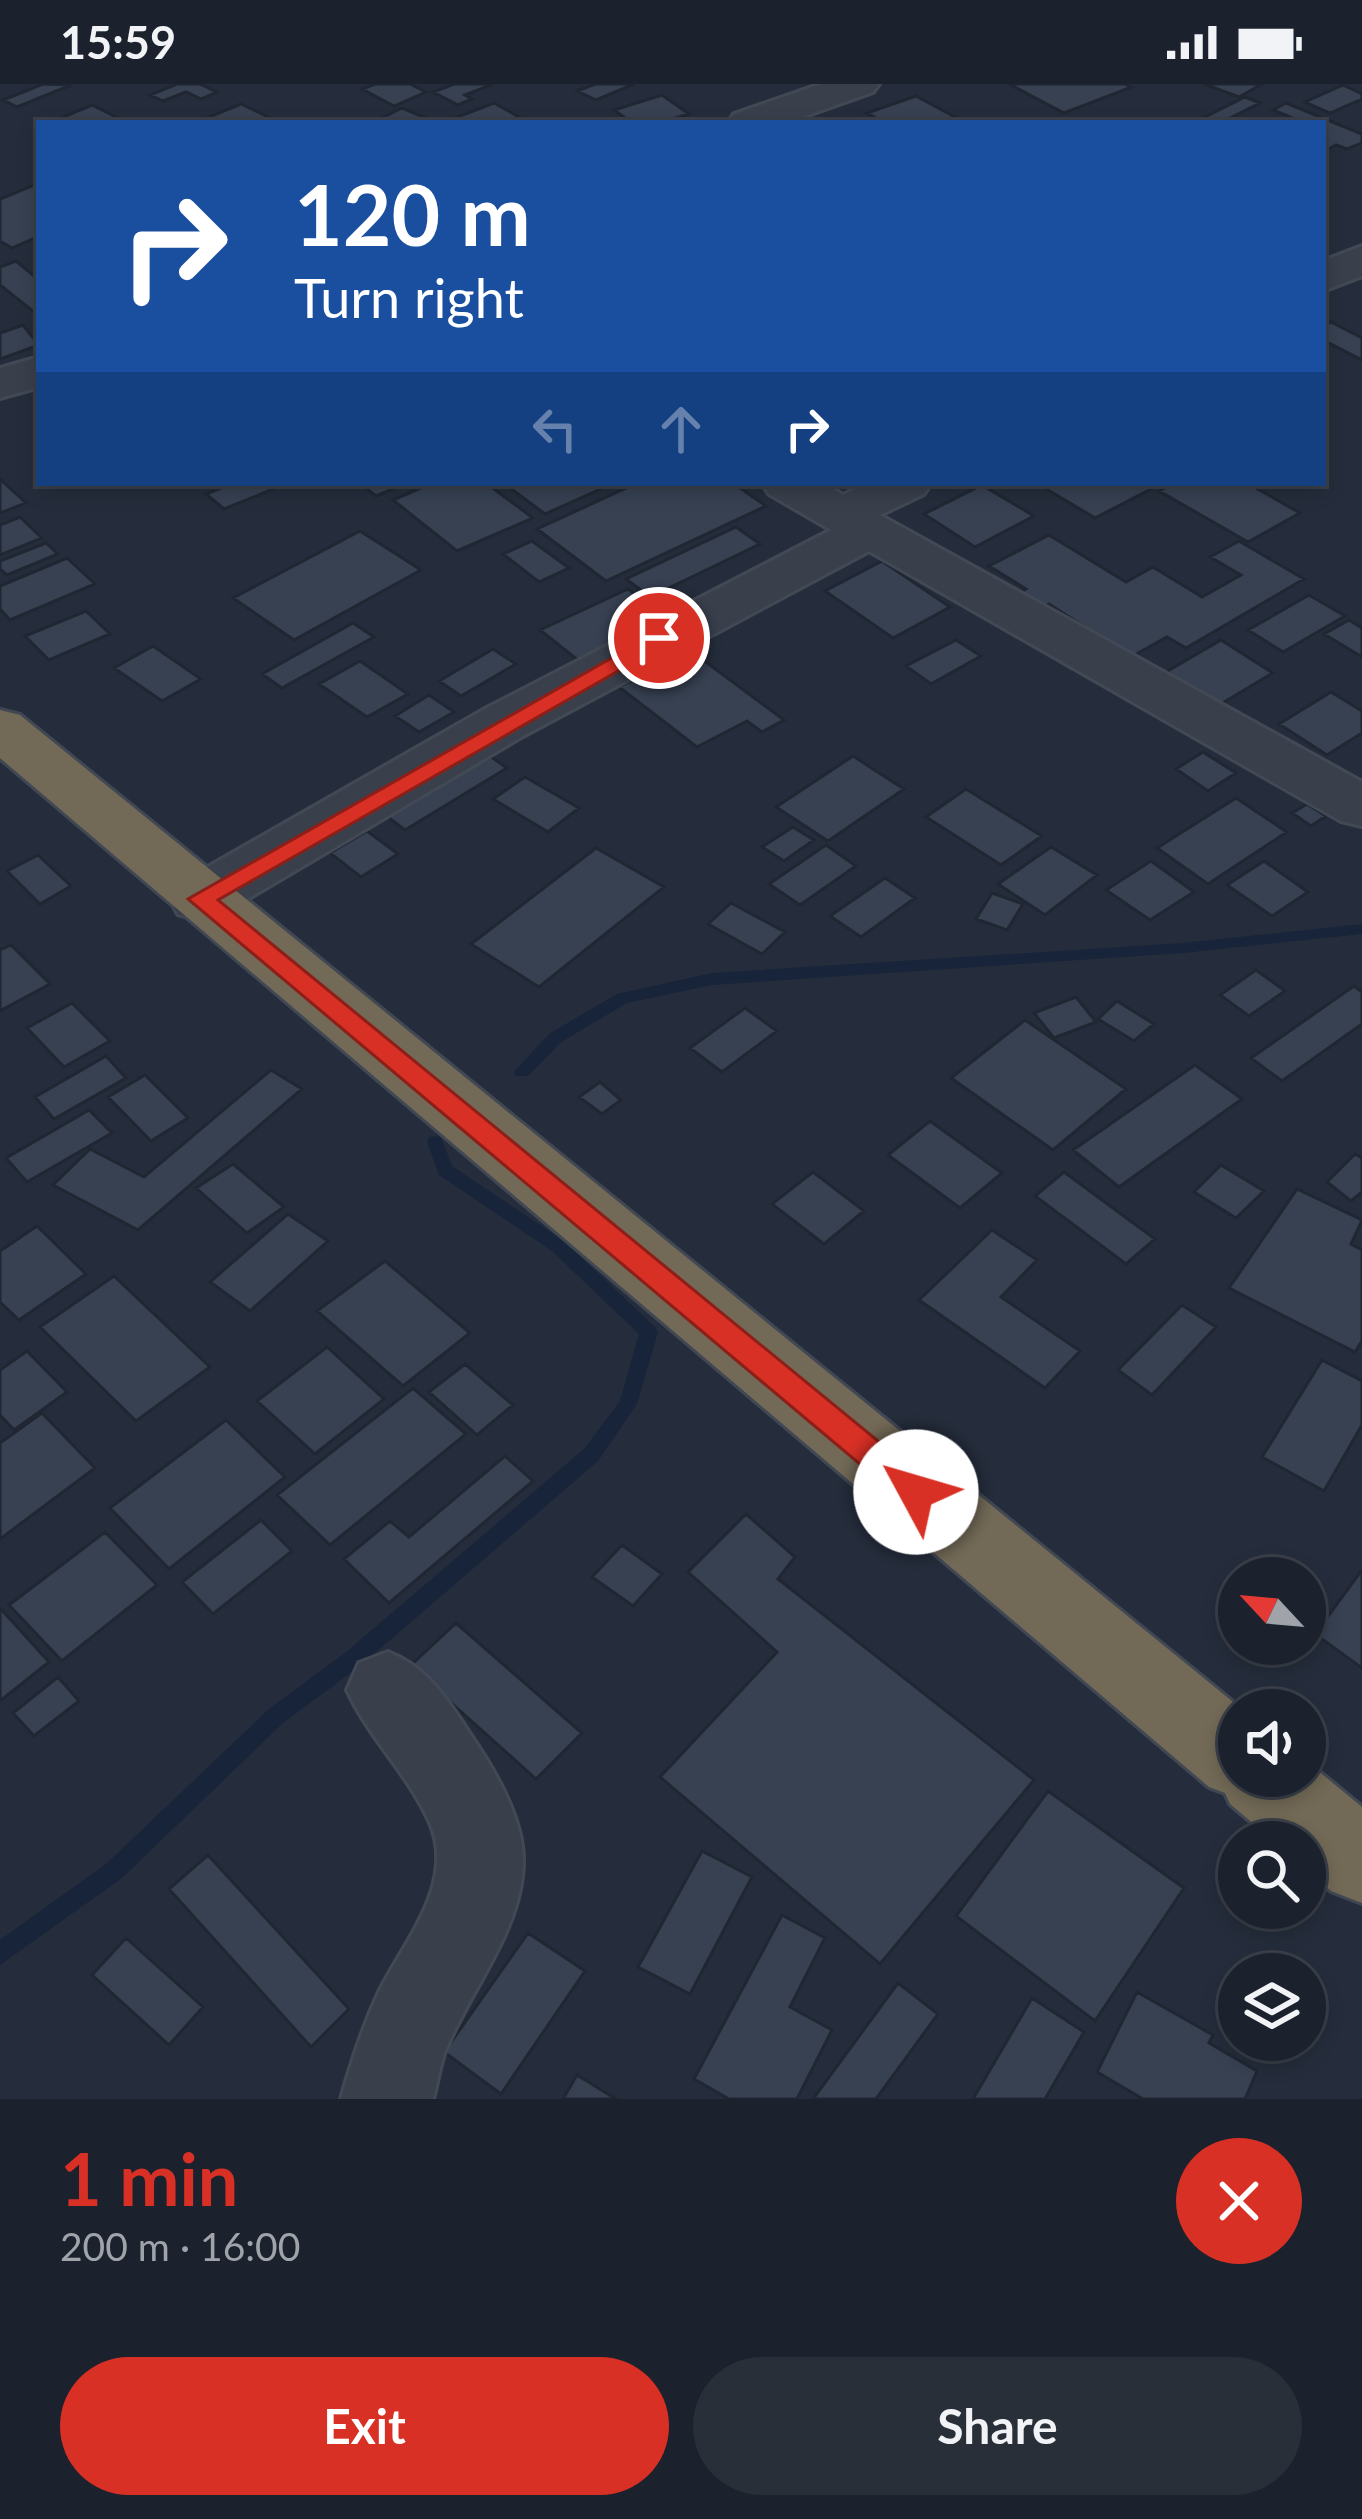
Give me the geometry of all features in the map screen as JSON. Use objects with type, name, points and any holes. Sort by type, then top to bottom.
[{"type":"highway","points":[[0,728],[1218,1742]]},
{"type":"highway","points":[[1284,1797],[1362,1861]]},
{"type":"street","points":[[757,120],[859,84]]},
{"type":"street","points":[[1326,277],[1362,259]]},
{"type":"street","points":[[0,384],[36,372]]},
{"type":"street","points":[[792,486],[1362,807]]},
{"type":"street","points":[[200,899],[856,522],[902,486]]},
{"type":"street","points":[[387,2099],[402,2045],[477,1885],[477,1835],[443,1767],[388,1690]]},
{"type":"building","points":[[43,84],[71,85],[17,107],[3,100]]},
{"type":"building","points":[[177,84],[200,84],[217,92],[201,99],[186,92],[163,101],[150,95]]},
{"type":"building","points":[[375,84],[410,84],[426,92],[394,106],[362,89]]},
{"type":"building","points":[[454,84],[493,84],[465,95],[472,99],[458,105],[433,92]]},
{"type":"building","points":[[595,84],[634,84],[596,100],[577,91]]},
{"type":"building","points":[[1009,84],[1125,84],[1132,87],[1064,113]]},
{"type":"building","points":[[1204,84],[1262,84],[1239,97]]},
{"type":"building","points":[[1343,85],[1362,94],[1362,99],[1330,113],[1305,102]]},
{"type":"building","points":[[662,95],[689,114],[669,120],[628,120],[614,110]]},
{"type":"building","points":[[916,96],[960,120],[880,120],[867,113]]},
{"type":"building","points":[[1245,97],[1260,103],[1226,120],[1199,120]]},
{"type":"building","points":[[494,103],[525,120],[450,120]]},
{"type":"building","points":[[1286,103],[1362,134],[1362,143],[1326,150],[1326,120],[1297,120],[1273,110]]},
{"type":"building","points":[[241,104],[275,120],[201,120]]},
{"type":"building","points":[[92,105],[122,120],[56,120]]},
{"type":"building","points":[[402,108],[431,120],[378,120]]},
{"type":"building","points":[[36,184],[36,237],[12,248],[0,241],[0,199]]},
{"type":"building","points":[[16,261],[36,278],[36,314],[0,285],[0,267]]},
{"type":"building","points":[[1331,322],[1362,338],[1362,360],[1326,342],[1326,324]]},
{"type":"building","points":[[23,325],[36,346],[0,359],[0,333]]},
{"type":"building","points":[[0,479],[26,503],[0,513]]},
{"type":"building","points":[[226,486],[281,486],[224,509],[206,494]]},
{"type":"building","points":[[363,486],[401,486],[376,496]]},
{"type":"building","points":[[425,486],[490,486],[533,518],[457,551],[393,500]]},
{"type":"building","points":[[507,486],[607,486],[545,514]]},
{"type":"building","points":[[630,486],[737,486],[766,506],[606,581],[537,529]]},
{"type":"building","points":[[984,486],[1034,516],[975,547],[924,514]]},
{"type":"building","points":[[1041,486],[1153,488],[1095,518]]},
{"type":"building","points":[[1168,486],[1252,486],[1300,513],[1248,542],[1159,491]]},
{"type":"building","points":[[20,517],[42,538],[0,555],[0,525]]},
{"type":"building","points":[[736,527],[760,544],[650,597],[626,579]]},
{"type":"building","points":[[360,531],[421,570],[294,640],[233,598]]},
{"type":"building","points":[[1049,535],[1126,582],[1153,567],[1202,597],[1241,575],[1210,557],[1239,541],[1304,579],[1186,648],[1167,637],[1131,657],[1049,604],[1034,612],[1012,597],[1026,589],[989,566]]},
{"type":"building","points":[[532,541],[569,568],[539,582],[503,554]]},
{"type":"building","points":[[46,543],[58,554],[7,575],[0,569],[0,561]]},
{"type":"building","points":[[67,558],[95,584],[10,620],[0,609],[0,586]]},
{"type":"building","points":[[882,561],[950,607],[893,638],[825,591]]},
{"type":"building","points":[[628,589],[667,618],[579,661],[540,630]]},
{"type":"building","points":[[1309,595],[1345,616],[1283,652],[1248,630]]},
{"type":"building","points":[[86,611],[110,634],[49,660],[25,636]]},
{"type":"building","points":[[1349,620],[1362,628],[1362,657],[1324,634]]},
{"type":"building","points":[[353,623],[374,637],[282,688],[262,674]]},
{"type":"building","points":[[956,640],[981,656],[931,684],[906,666]]},
{"type":"building","points":[[1221,640],[1273,673],[1211,710],[1159,676]]},
{"type":"building","points":[[153,646],[201,679],[162,701],[114,668]]},
{"type":"building","points":[[493,649],[516,664],[461,696],[439,681]]},
{"type":"building","points":[[691,651],[784,720],[762,732],[747,721],[697,747],[619,687]]},
{"type":"building","points":[[360,661],[408,694],[367,717],[319,684]]},
{"type":"building","points":[[1331,692],[1362,711],[1362,733],[1327,755],[1279,724]]},
{"type":"building","points":[[429,695],[454,712],[419,732],[395,716]]},
{"type":"building","points":[[483,751],[507,768],[405,830],[381,812]]},
{"type":"building","points":[[1203,752],[1236,773],[1208,791],[1176,769]]},
{"type":"building","points":[[853,756],[904,789],[828,841],[776,807]]},
{"type":"building","points":[[525,777],[579,808],[548,832],[493,799]]},
{"type":"building","points":[[966,789],[1042,836],[1001,865],[926,817]]},
{"type":"building","points":[[1236,798],[1287,832],[1208,884],[1157,848]]},
{"type":"building","points":[[1307,804],[1326,816],[1311,826],[1292,813]]},
{"type":"building","points":[[793,827],[814,840],[784,861],[762,847]]},
{"type":"building","points":[[367,831],[398,854],[361,877],[330,853]]},
{"type":"building","points":[[826,845],[856,866],[800,905],[769,884]]},
{"type":"building","points":[[1051,847],[1097,875],[1045,915],[998,884]]},
{"type":"building","points":[[596,848],[664,887],[539,987],[471,944]]},
{"type":"building","points":[[38,855],[71,886],[40,904],[7,871]]},
{"type":"building","points":[[1151,861],[1194,892],[1150,920],[1106,890]]},
{"type":"building","points":[[1264,861],[1308,892],[1272,916],[1227,885]]},
{"type":"building","points":[[885,878],[915,898],[861,937],[830,916]]},
{"type":"building","points":[[992,893],[1023,904],[1007,930],[976,919]]},
{"type":"building","points":[[731,903],[785,932],[762,954],[708,924]]},
{"type":"building","points":[[11,945],[50,984],[0,1011],[0,950]]},
{"type":"building","points":[[1256,970],[1285,991],[1249,1016],[1220,995]]},
{"type":"building","points":[[1354,986],[1362,992],[1362,1024],[1282,1081],[1251,1058]]},
{"type":"building","points":[[1076,997],[1096,1022],[1054,1038],[1034,1013]]},
{"type":"building","points":[[1117,1001],[1154,1024],[1134,1041],[1098,1019]]},
{"type":"building","points":[[72,1003],[110,1041],[64,1067],[27,1028]]},
{"type":"building","points":[[745,1008],[777,1031],[722,1072],[690,1048]]},
{"type":"building","points":[[1025,1020],[1126,1089],[1053,1150],[951,1078]]},
{"type":"building","points":[[106,1056],[126,1078],[54,1119],[35,1097]]},
{"type":"building","points":[[1195,1065],[1242,1099],[1119,1187],[1073,1150]]},
{"type":"building","points":[[271,1070],[302,1089],[138,1230],[53,1185],[90,1149],[144,1177]]},
{"type":"building","points":[[145,1075],[188,1118],[151,1141],[108,1097]]},
{"type":"building","points":[[600,1082],[621,1100],[602,1114],[579,1097]]},
{"type":"building","points":[[89,1110],[112,1133],[27,1182],[6,1158]]},
{"type":"building","points":[[930,1121],[1002,1173],[960,1208],[888,1155]]},
{"type":"building","points":[[1355,1154],[1362,1158],[1362,1192],[1351,1201],[1327,1182]]},
{"type":"building","points":[[233,1164],[284,1207],[247,1233],[196,1188]]},
{"type":"building","points":[[1221,1165],[1264,1191],[1236,1218],[1194,1192]]},
{"type":"building","points":[[813,1172],[864,1211],[824,1244],[772,1204]]},
{"type":"building","points":[[1064,1172],[1155,1239],[1126,1264],[1035,1196]]},
{"type":"building","points":[[1297,1189],[1362,1220],[1351,1244],[1362,1250],[1362,1341],[1355,1352],[1229,1288]]},
{"type":"building","points":[[288,1214],[328,1241],[250,1311],[210,1282]]},
{"type":"building","points":[[37,1226],[86,1274],[19,1320],[0,1302],[0,1251]]},
{"type":"building","points":[[992,1230],[1037,1260],[1001,1297],[1080,1351],[1045,1388],[919,1300]]},
{"type":"building","points":[[385,1261],[470,1333],[403,1386],[317,1311]]},
{"type":"building","points":[[114,1276],[210,1367],[136,1421],[40,1327]]},
{"type":"building","points":[[1182,1305],[1216,1327],[1152,1395],[1118,1370]]},
{"type":"building","points":[[327,1347],[384,1399],[315,1454],[257,1401]]},
{"type":"building","points":[[27,1351],[67,1392],[14,1430],[0,1415],[0,1370]]},
{"type":"building","points":[[1322,1360],[1362,1381],[1362,1425],[1324,1491],[1262,1457]]},
{"type":"building","points":[[465,1364],[513,1405],[477,1435],[429,1392]]},
{"type":"building","points":[[413,1388],[466,1434],[330,1545],[277,1495]]},
{"type":"building","points":[[42,1413],[95,1468],[0,1539],[0,1443]]},
{"type":"building","points":[[226,1420],[285,1477],[169,1569],[110,1508]]},
{"type":"building","points":[[505,1456],[533,1481],[389,1603],[344,1559],[390,1521],[409,1537]]},
{"type":"building","points":[[746,1514],[795,1557],[778,1579],[1034,1780],[880,1964],[660,1777],[777,1652],[688,1572]]},
{"type":"building","points":[[261,1520],[292,1551],[213,1614],[182,1582]]},
{"type":"building","points":[[105,1532],[157,1585],[62,1661],[9,1605]]},
{"type":"building","points":[[622,1545],[662,1574],[633,1606],[592,1577]]},
{"type":"building","points":[[1361,1571],[1362,1668],[1326,1642],[1326,1619]]},
{"type":"building","points":[[0,1608],[49,1662],[0,1701]]},
{"type":"building","points":[[456,1623],[582,1733],[536,1779],[410,1666]]},
{"type":"building","points":[[58,1677],[79,1701],[34,1736],[13,1713]]},
{"type":"building","points":[[1048,1791],[1184,1888],[1095,2021],[956,1916]]},
{"type":"building","points":[[702,1851],[752,1877],[690,1994],[638,1967]]},
{"type":"building","points":[[208,1855],[349,2009],[311,2047],[169,1889]]},
{"type":"building","points":[[782,1915],[825,1938],[790,2007],[832,2030],[797,2099],[729,2099],[694,2079]]},
{"type":"building","points":[[528,1933],[585,1971],[501,2094],[444,2052]]},
{"type":"building","points":[[126,1938],[203,2007],[169,2045],[92,1975]]},
{"type":"building","points":[[898,1983],[938,2014],[876,2099],[813,2099]]},
{"type":"building","points":[[1137,1992],[1213,2035],[1209,2043],[1218,2048],[1218,2061],[1240,2061],[1257,2071],[1245,2099],[1143,2099],[1097,2072]]},
{"type":"building","points":[[1032,1998],[1084,2032],[1045,2099],[973,2099]]},
{"type":"building","points":[[577,2075],[616,2099],[563,2099]]},
{"type":"waterway","points":[[522,1072],[555,1038],[623,998],[712,979],[1183,948],[1362,929]]},
{"type":"waterway","points":[[0,1954],[114,1871],[276,1716],[353,1659],[591,1455],[628,1404],[649,1332],[558,1246],[445,1170],[435,1142]]},
{"type":"route","points":[[659,638],[200,899],[916,1492]]}]
